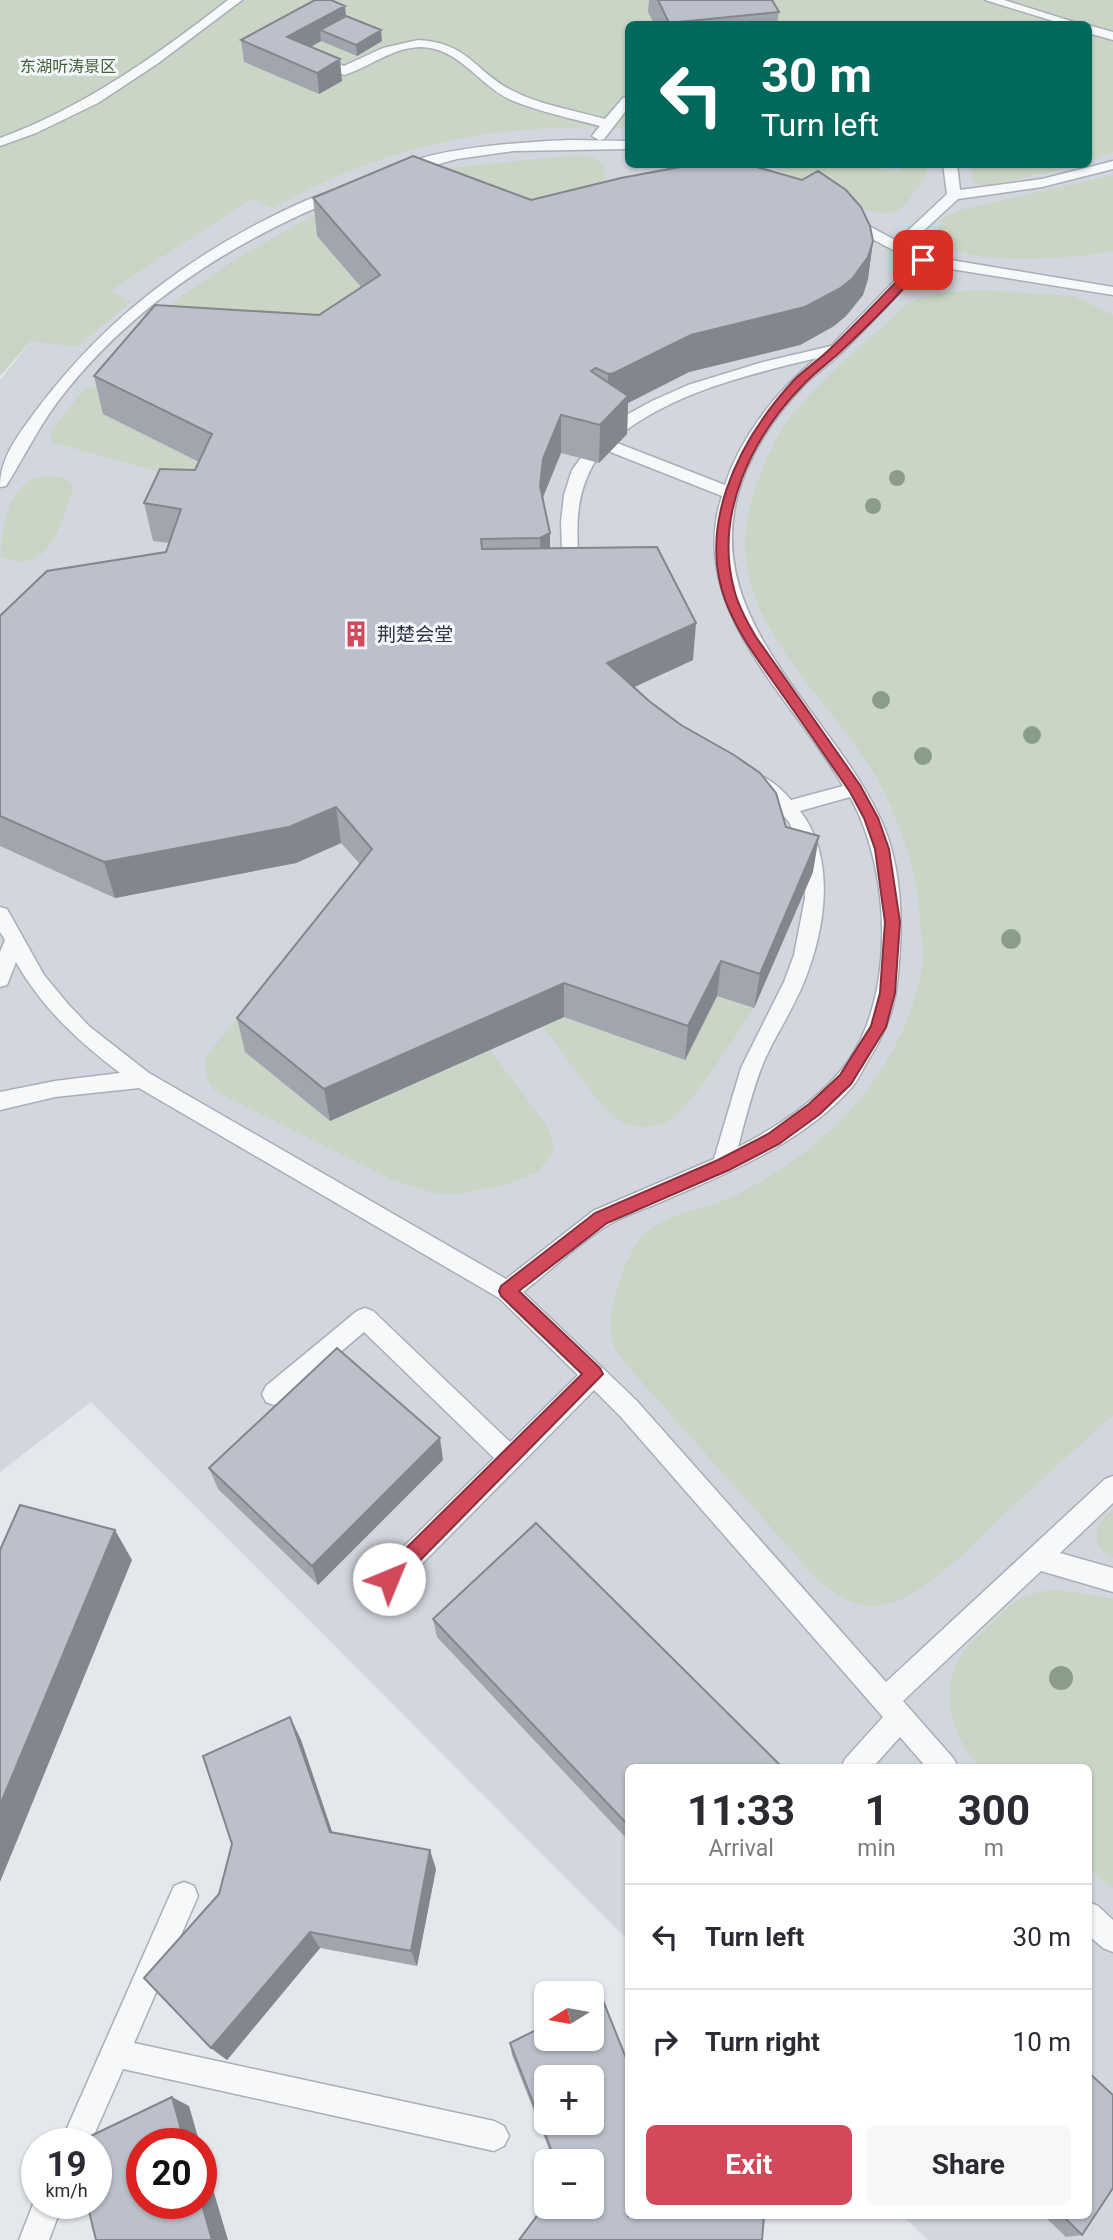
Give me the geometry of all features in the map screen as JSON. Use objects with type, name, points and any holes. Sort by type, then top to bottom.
[{"type":"lane","points":[[0,142],[37,129],[99,97],[236,0]]},
{"type":"lane","points":[[991,0],[1064,21]]},
{"type":"lane","points":[[1092,30],[1113,36]]},
{"type":"lane","points":[[312,58],[344,71],[386,49],[425,45],[457,54],[508,93],[607,124]]},
{"type":"lane","points":[[594,143],[625,104]]},
{"type":"lane","points":[[387,176],[428,163],[510,148],[594,143],[625,145]]},
{"type":"lane","points":[[897,248],[954,195],[1042,183],[1113,164]]},
{"type":"lane","points":[[951,168],[954,195]]},
{"type":"lane","points":[[0,482],[33,424],[63,383],[99,345],[144,306],[205,260],[235,242],[312,202],[351,188]]},
{"type":"lane","points":[[835,213],[923,260],[1113,291]]},
{"type":"lane","points":[[507,1291],[601,1218],[723,1165],[774,1139],[814,1109],[845,1080],[878,1027],[887,993],[893,922],[882,849],[871,818],[855,789],[751,639],[737,614],[727,589],[723,562],[723,530],[730,492],[749,446],[798,383],[836,350],[923,260]]},
{"type":"lane","points":[[571,585],[572,498],[580,470],[600,442],[636,416],[681,394],[723,378],[836,350]]},
{"type":"lane","points":[[600,442],[730,492]]},
{"type":"lane","points":[[723,1165],[751,1069],[794,981],[807,941],[814,904],[814,861],[806,836],[790,807],[768,787],[731,768]]},
{"type":"lane","points":[[790,807],[855,789]]},
{"type":"lane","points":[[0,914],[37,981],[61,1010],[83,1032],[142,1079],[507,1291],[628,1408],[941,1764]]},
{"type":"lane","points":[[0,979],[14,941]]},
{"type":"lane","points":[[0,1101],[55,1088],[142,1079]]},
{"type":"lane","points":[[274,1394],[365,1318],[510,1458]]},
{"type":"lane","points":[[389,1579],[594,1374]]},
{"type":"lane","points":[[857,1764],[893,1708],[1038,1558],[1113,1487]]},
{"type":"lane","points":[[1038,1558],[1113,1580]]},
{"type":"lane","points":[[82,2128],[184,1896]]},
{"type":"lane","points":[[1092,1920],[1113,1938]]},
{"type":"lane","points":[[115,2053],[494,2136]]},
{"type":"lane","points":[[34,2240],[42,2219]]},
{"type":"shaded area","points":[[268,0],[1113,0],[1113,2240],[928,2240],[906,2219],[1092,2219],[1092,1764],[625,1764],[625,1937],[91,1402],[0,1472],[0,380],[31,341]]},
{"type":"green space","name":"东湖听涛景区","points":[[0,0],[1113,0],[1113,152],[1092,161],[1092,21],[625,21],[625,129],[534,129],[444,142],[358,168],[273,208],[251,199],[110,291],[131,302],[77,347],[31,341],[0,376]]},
{"type":"green space","points":[[577,155],[593,157],[605,165],[604,183],[510,229],[437,169]]},
{"type":"green space","points":[[775,168],[878,168],[897,173],[901,168],[926,168],[927,175],[899,209],[882,213],[850,204]]},
{"type":"green space","points":[[972,168],[1067,168],[987,186],[974,183],[971,179]]},
{"type":"green space","points":[[1113,175],[1113,251],[1072,257],[1008,259],[978,256],[954,249],[940,237],[941,219],[964,209]]},
{"type":"green space","points":[[312,216],[317,216],[318,236],[383,312],[129,336],[240,256]]},
{"type":"green space","points":[[984,290],[1074,296],[1113,315],[1113,1415],[949,1567],[896,1602],[868,1606],[842,1598],[813,1575],[624,1362],[612,1341],[611,1322],[621,1278],[633,1249],[641,1238],[670,1218],[740,1193],[772,1175],[830,1131],[877,1077],[910,1013],[922,971],[923,948],[915,883],[901,831],[878,781],[856,746],[805,681],[781,647],[762,613],[749,576],[745,536],[754,492],[770,450],[784,426],[811,393],[906,305],[934,295]]},
{"type":"green space","points":[[98,386],[103,414],[219,472],[212,487],[52,442],[50,432],[84,389]]},
{"type":"green space","points":[[41,476],[62,477],[73,484],[56,533],[41,555],[31,560],[17,561],[1,557],[2,534],[14,497],[30,480]]},
{"type":"green space","points":[[266,983],[330,1121],[490,1050],[545,1123],[553,1141],[551,1156],[536,1173],[507,1184],[459,1194],[434,1193],[393,1180],[215,1091],[206,1075],[206,1056]]},
{"type":"green space","points":[[717,996],[754,1008],[688,1103],[665,1123],[652,1127],[638,1127],[613,1116],[543,1027],[564,1017],[685,1060]]},
{"type":"green space","points":[[1113,1509],[1113,1558],[1103,1552],[1096,1534],[1103,1519]]},
{"type":"green space","points":[[1059,1590],[1113,1598],[1113,1889],[1092,1872],[1092,1764],[978,1764],[961,1741],[951,1710],[952,1678],[957,1663],[969,1646],[1020,1599]]},
{"type":"building","points":[[315,0],[331,0],[345,6],[287,37],[340,59],[317,73],[241,40]]},
{"type":"building","points":[[658,0],[772,0],[779,12],[689,21],[668,21]]},
{"type":"building","points":[[346,16],[381,30],[356,45],[320,30]]},
{"type":"building","name":"荆楚会堂","points":[[413,156],[531,200],[675,168],[760,168],[802,180],[818,171],[846,190],[861,207],[870,226],[873,241],[868,257],[852,279],[805,307],[691,335],[614,373],[608,374],[596,368],[591,371],[628,396],[600,425],[561,415],[543,459],[540,486],[550,533],[540,538],[481,539],[482,549],[657,547],[696,623],[607,663],[649,701],[681,725],[760,773],[776,793],[786,827],[819,836],[760,974],[721,961],[688,1026],[564,983],[324,1089],[237,1018],[372,849],[336,807],[289,827],[104,862],[0,816],[0,616],[47,571],[166,552],[181,509],[144,503],[160,469],[195,470],[212,434],[94,376],[155,305],[319,315],[380,275],[313,198]]},
{"type":"building","points":[[337,1348],[440,1438],[312,1566],[209,1468]]},
{"type":"building","points":[[20,1505],[115,1530],[0,1805],[0,1550]]},
{"type":"building","points":[[536,1523],[779,1764],[625,1764],[625,1822],[433,1619]]},
{"type":"building","points":[[290,1717],[330,1832],[430,1850],[411,1951],[310,1932],[211,2048],[144,1978],[219,1894],[232,1844],[203,1756]]},
{"type":"building","points":[[604,2003],[625,2056],[625,2219],[764,2219],[762,2240],[519,2240],[535,2219],[604,2219],[604,2149],[551,2149],[546,2135],[604,2135],[604,2065],[534,2065],[534,2105],[510,2043],[534,2031],[534,2051],[604,2051]]},
{"type":"building","points":[[1092,2076],[1113,2095],[1113,2188],[1082,2235],[1066,2219],[1092,2219]]},
{"type":"building","points":[[172,2097],[181,2128],[126,2128],[126,2219],[206,2219],[212,2240],[96,2240],[91,2219],[112,2219],[112,2128],[107,2128]]},
{"type":"place","name":"荆楚会堂","points":[[356,634]]},
{"type":"route","points":[[389,1579],[594,1374],[568,1346],[507,1291],[601,1218],[723,1165],[774,1139],[814,1109],[845,1080],[878,1027],[887,993],[893,922],[882,849],[871,818],[838,761],[751,639],[737,614],[727,589],[723,562],[723,530],[730,492],[749,446],[798,383],[836,350],[923,260]]}]
